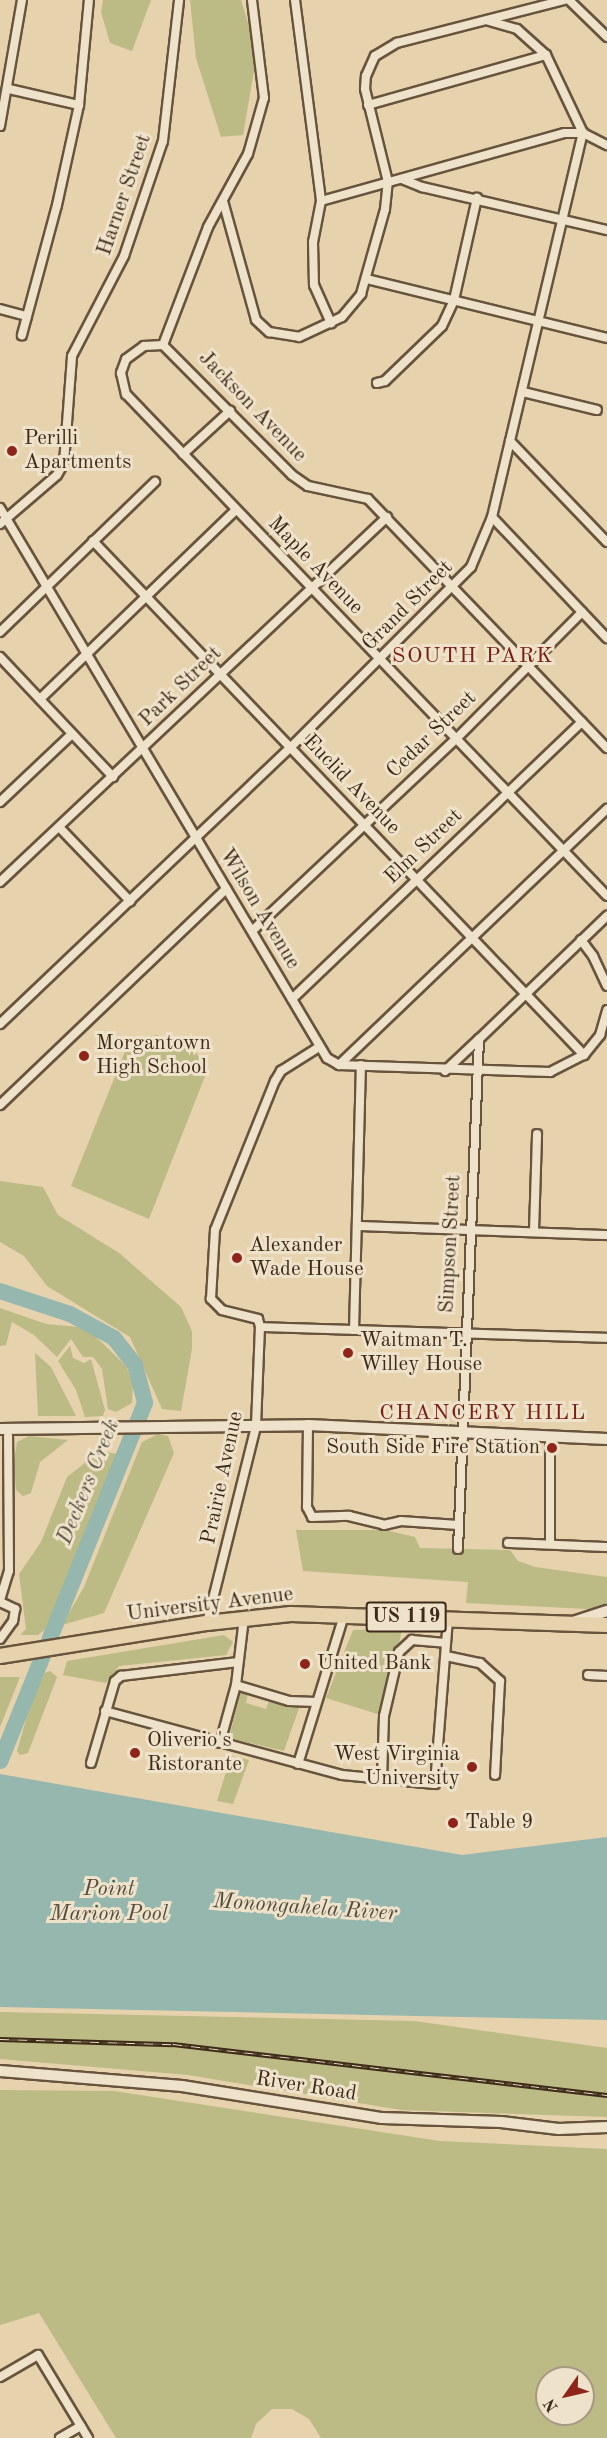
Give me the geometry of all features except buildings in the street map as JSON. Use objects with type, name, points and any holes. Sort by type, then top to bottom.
[{"type":"main road","name":"University Avenue","points":[[0,1656],[244,1618],[344,1615],[607,1625]]},
{"type":"street","points":[[0,126],[9,89],[22,0]]},
{"type":"street","points":[[22,335],[57,205],[79,105],[89,0]]},
{"type":"street","name":"Harner Street","points":[[3,521],[57,475],[64,463],[72,356],[124,256],[163,141],[179,0]]},
{"type":"street","points":[[163,345],[208,227],[248,154],[264,98],[252,0]]},
{"type":"street","points":[[295,0],[321,201],[311,263],[314,285],[331,323]]},
{"type":"street","points":[[223,201],[256,320],[268,332],[299,337],[331,323],[352,309],[367,279],[388,182],[368,105],[366,76],[375,56],[384,48],[567,0],[607,37]]},
{"type":"street","points":[[487,20],[518,29],[546,55],[583,133]]},
{"type":"street","points":[[368,105],[546,55]]},
{"type":"street","points":[[9,89],[79,105]]},
{"type":"street","points":[[321,201],[566,133],[583,133],[607,145]]},
{"type":"street","name":"Grand Street","points":[[0,1024],[290,748],[454,588],[481,549],[492,516],[523,392],[583,133]]},
{"type":"street","points":[[402,179],[422,187],[607,230]]},
{"type":"street","points":[[377,383],[385,381],[442,326],[454,300],[477,198]]},
{"type":"street","points":[[367,279],[607,338]]},
{"type":"street","points":[[0,309],[27,316]]},
{"type":"street","name":"Jackson Avenue","points":[[163,345],[292,475],[308,486],[368,499],[607,748]]},
{"type":"street","name":"Maple Avenue","points":[[163,345],[144,346],[126,359],[122,385],[126,394],[607,896]]},
{"type":"street","points":[[523,392],[597,410]]},
{"type":"street","points":[[183,454],[230,411]]},
{"type":"street","points":[[510,441],[607,542]]},
{"type":"street","points":[[0,632],[155,482]]},
{"type":"street","name":"Wilson Avenue","points":[[0,508],[3,521],[46,586],[319,1047],[327,1059],[339,1065]]},
{"type":"street","points":[[40,699],[236,510]]},
{"type":"street","points":[[492,516],[607,638]]},
{"type":"street","name":"Park Street","points":[[0,882],[387,517]]},
{"type":"street","name":"Euclid Avenue","points":[[93,541],[584,1055]]},
{"type":"street","name":"Cedar Street","points":[[252,931],[456,739],[582,612]]},
{"type":"street","points":[[0,657],[113,777]]},
{"type":"street","name":"Elm Street","points":[[292,999],[582,722]]},
{"type":"street","points":[[0,802],[72,734]]},
{"type":"street","points":[[339,1065],[607,809]]},
{"type":"street","points":[[59,827],[130,901]]},
{"type":"street","points":[[0,1105],[226,889]]},
{"type":"street","points":[[445,1071],[607,916]]},
{"type":"street","points":[[580,940],[593,956],[607,986]]},
{"type":"street","points":[[339,1065],[445,1071],[550,1072],[584,1055],[600,1035],[607,1011]]},
{"type":"street","name":"Simpson Street","points":[[458,1549],[465,1332],[479,1039]]},
{"type":"street","points":[[319,1047],[286,1067],[275,1081],[214,1230],[211,1299],[222,1310],[258,1319],[260,1327],[607,1338]]},
{"type":"street","points":[[354,1330],[361,1065]]},
{"type":"street","points":[[534,1231],[537,1134]]},
{"type":"street","points":[[357,1226],[607,1235]]},
{"type":"street","name":"Prairie Avenue","points":[[207,1623],[256,1426],[260,1327]]},
{"type":"street","points":[[308,1425],[309,1514],[312,1517],[366,1519],[384,1524],[401,1521],[458,1525]]},
{"type":"street","points":[[0,1639],[13,1621],[15,1609],[0,1601],[9,1571],[4,1432],[308,1425],[607,1439]]},
{"type":"street","points":[[550,1437],[550,1544]]},
{"type":"street","points":[[508,1543],[607,1547]]},
{"type":"street","points":[[569,1623],[607,1611]]},
{"type":"street","points":[[298,1764],[344,1615]]},
{"type":"street","points":[[219,1743],[236,1685],[244,1618]]},
{"type":"street","points":[[105,1711],[342,1775],[435,1784],[448,1620]]},
{"type":"street","points":[[382,1779],[384,1716],[399,1652],[412,1640],[445,1643]]},
{"type":"street","points":[[446,1656],[480,1663],[500,1681],[495,1775]]},
{"type":"street","points":[[91,1762],[115,1681],[121,1676],[238,1662]]},
{"type":"street","points":[[588,1675],[607,1676]]},
{"type":"street","points":[[236,1685],[289,1701],[316,1702]]},
{"type":"street","name":"River Road","points":[[0,2071],[182,2086],[382,2118],[501,2122],[560,2129],[607,2127]]},
{"type":"street","points":[[0,2377],[38,2355],[88,2438]]},
{"type":"street","points":[[60,2438],[81,2426]]},
{"type":"shaded area","points":[[103,0],[151,0],[132,51],[110,43],[101,12]]},
{"type":"shaded area","points":[[190,0],[241,0],[257,53],[243,135],[221,137],[196,58]]},
{"type":"shaded area","points":[[157,1035],[197,1054],[207,1071],[149,1219],[71,1186],[126,1049],[137,1039]]},
{"type":"shaded area","points":[[0,1181],[43,1187],[58,1215],[119,1253],[181,1307],[192,1331],[192,1349],[181,1411],[162,1409],[130,1337],[47,1286],[24,1256],[0,1242]]},
{"type":"shaded area","points":[[0,1308],[46,1324],[79,1327],[92,1333],[126,1366],[133,1384],[132,1403],[116,1412],[108,1409],[102,1369],[93,1357],[83,1357],[71,1339],[57,1357],[34,1335],[12,1322],[6,1345],[0,1346]]},
{"type":"shaded area","points":[[70,1346],[73,1358],[84,1363],[91,1359],[105,1410],[103,1416],[85,1417],[76,1390],[58,1361]]},
{"type":"shaded area","points":[[35,1353],[51,1367],[76,1416],[38,1416]]},
{"type":"shaded area","points":[[158,1434],[168,1436],[174,1453],[104,1613],[62,1625],[84,1587],[142,1442]]},
{"type":"shaded area","points":[[29,1436],[68,1440],[40,1462],[31,1493],[23,1496],[16,1490],[14,1462],[17,1442]]},
{"type":"shaded area","points":[[100,1451],[117,1454],[48,1627],[38,1635],[20,1635],[26,1629],[19,1574],[41,1542],[67,1477]]},
{"type":"shaded area","points":[[296,1530],[385,1530],[415,1537],[420,1548],[510,1550],[518,1561],[535,1567],[607,1577],[607,1610],[466,1603],[468,1582],[303,1571]]},
{"type":"shaded area","points":[[402,1629],[384,1716],[326,1698],[353,1630]]},
{"type":"shaded area","points":[[224,1635],[233,1642],[226,1655],[119,1666],[106,1683],[63,1675],[67,1661]]},
{"type":"shaded area","points":[[50,1671],[57,1677],[28,1753],[20,1755],[17,1751],[34,1692],[42,1674]]},
{"type":"shaded area","points":[[0,1677],[20,1677],[0,1727]]},
{"type":"shaded area","points":[[241,1690],[248,1693],[246,1703],[266,1709],[270,1698],[299,1708],[284,1751],[229,1738]]},
{"type":"shaded area","points":[[231,1756],[249,1760],[233,1804],[217,1801]]},
{"type":"shaded area","points":[[0,2012],[414,2021],[607,2048],[607,2117],[401,2110],[188,2075],[0,2059]]},
{"type":"shaded area","points":[[0,2090],[114,2091],[440,2141],[607,2149],[607,2438],[321,2438],[309,2419],[292,2409],[272,2409],[256,2424],[251,2438],[116,2438],[39,2313],[0,2325]]},
{"type":"water","name":"Point Marion Pool","points":[[0,1774],[462,1855],[607,1837],[607,2020],[0,2007]]},
{"type":"waterway","name":"Deckers Creek","points":[[0,1291],[70,1314],[114,1338],[135,1365],[145,1403],[0,1761]]},
{"type":"railway","points":[[0,2039],[173,2044],[607,2095]]},
{"type":"place","name":"Perilli Apartments","points":[[12,451]]},
{"type":"place","name":"Morgantown High School","points":[[84,1056]]},
{"type":"place","name":"Alexander Wade House","points":[[237,1258]]},
{"type":"place","name":"Waitman T. Willey House","points":[[348,1353]]},
{"type":"place","name":"South Side Fire Station","points":[[552,1448]]},
{"type":"place","name":"United Bank","points":[[305,1664]]},
{"type":"place","name":"Oliverio's Ristorante","points":[[135,1753]]},
{"type":"place","name":"West Virginia University","points":[[472,1767]]},
{"type":"place","name":"Table 9","points":[[453,1823]]},
{"type":"district","name":"SOUTH PARK","points":[[473,657]]},
{"type":"district","name":"CHANCERY HILL","points":[[483,1414]]},
{"type":"water label","name":"Monongahela River","points":[[305,1908]]}]
